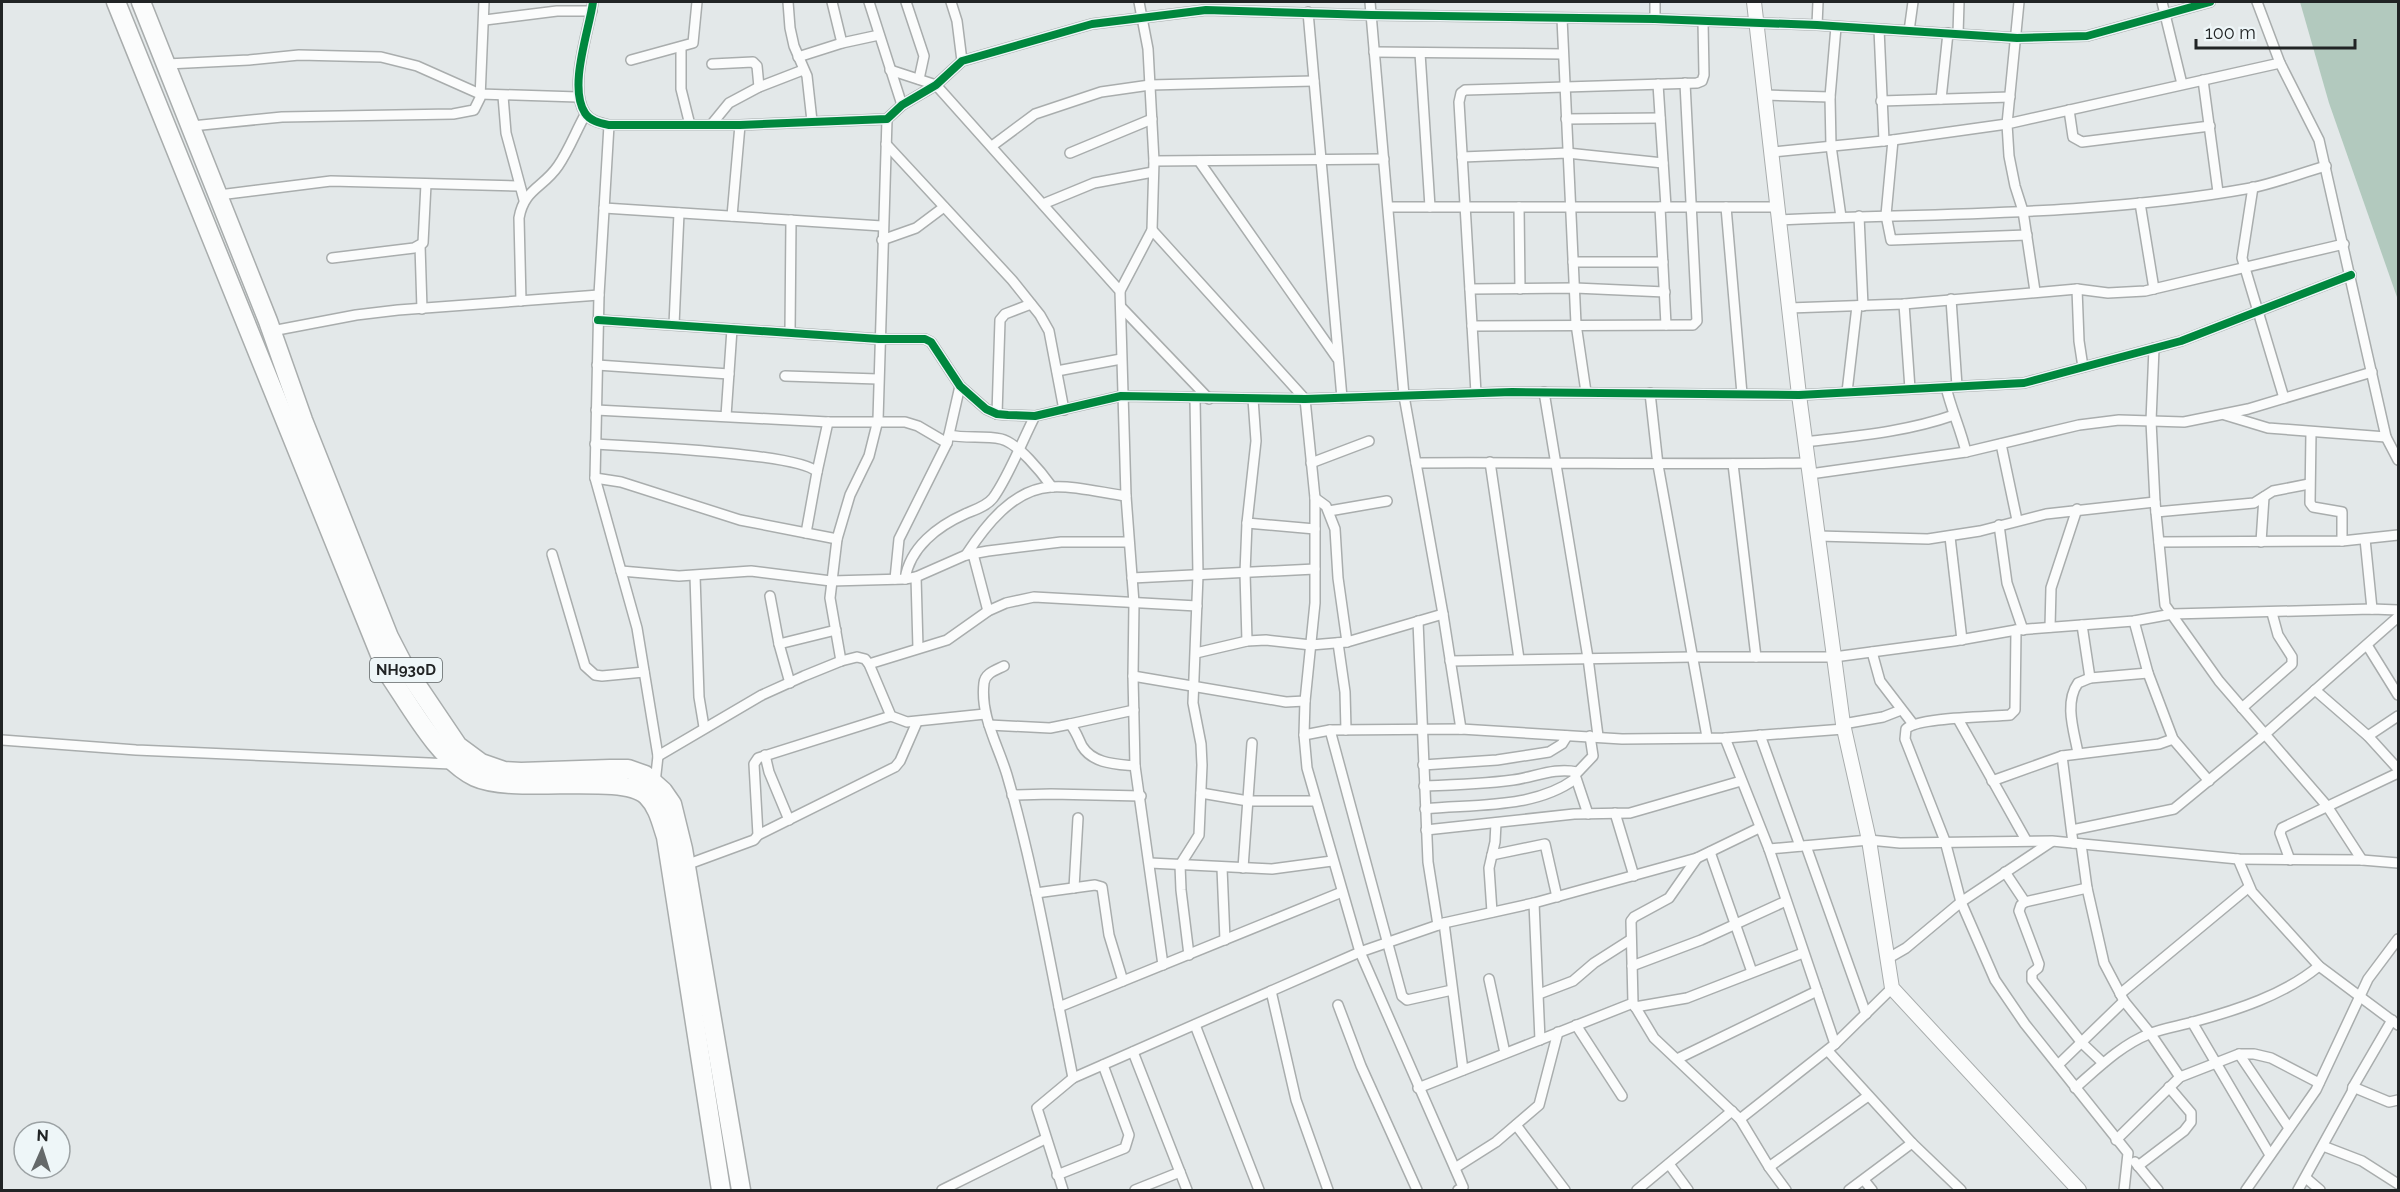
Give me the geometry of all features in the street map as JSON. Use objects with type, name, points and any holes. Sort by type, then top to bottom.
[{"type":"highway","name":"NH930D","points":[[116,2],[387,672],[440,748],[476,777],[522,784],[650,788],[667,796],[676,815],[686,865],[741,1191]]},
{"type":"highway","name":"NH930D","points":[[141,2],[272,331],[303,420],[389,637],[404,666],[458,746],[481,764],[504,771],[521,772],[628,769],[645,775],[650,788]]},
{"type":"highway","points":[[650,788],[666,837],[721,1191]]},
{"type":"street","points":[[192,126],[282,117],[439,115],[469,112],[477,107],[480,94],[484,2]]},
{"type":"street","points":[[631,60],[690,46],[694,41],[697,2]]},
{"type":"street","points":[[788,2],[789,28],[807,76],[812,121]]},
{"type":"street","points":[[832,2],[842,43]]},
{"type":"street","points":[[869,2],[902,105]]},
{"type":"street","points":[[906,2],[924,56],[919,79]]},
{"type":"street","points":[[951,2],[957,21],[962,61]]},
{"type":"street","points":[[1139,2],[1148,49],[1152,119],[1154,161],[1152,230],[1120,291],[1121,396],[1128,542],[1134,603],[1135,766],[1163,965]]},
{"type":"street","points":[[1293,2],[1294,12]]},
{"type":"street","points":[[1370,2],[1404,396],[1461,729]]},
{"type":"street","points":[[1655,2],[1655,19]]},
{"type":"street","points":[[1754,2],[1799,395],[1843,726],[1869,840],[1892,988],[2079,1191]]},
{"type":"street","points":[[1817,25],[1818,2]]},
{"type":"street","points":[[1909,31],[1913,2]]},
{"type":"street","points":[[1941,99],[1959,2]]},
{"type":"street","points":[[2019,2],[2007,124],[2009,156],[2023,211],[2035,291]]},
{"type":"street","points":[[2162,2],[2182,84]]},
{"type":"street","points":[[485,20],[592,7],[578,97],[585,115],[597,122],[609,125],[740,125],[887,119],[902,105],[936,85],[962,61],[1092,24],[1205,6],[1371,15],[1655,19],[1817,25],[2017,38],[2087,36],[2210,2]]},
{"type":"street","points":[[2257,2],[2280,63],[2319,140],[2386,437],[2398,460]]},
{"type":"street","points":[[1308,12],[1342,398]]},
{"type":"street","points":[[1562,18],[1576,324],[1586,392]]},
{"type":"street","points":[[1476,393],[1459,102],[1461,93],[1465,90],[1697,83],[1704,79],[1703,21]]},
{"type":"street","points":[[1836,27],[1830,98],[1831,146],[1841,217]]},
{"type":"street","points":[[1879,29],[1881,101],[1888,141],[1886,215],[1891,240],[2027,235]]},
{"type":"street","points":[[798,57],[842,43],[879,35]]},
{"type":"street","points":[[681,48],[681,89],[690,125]]},
{"type":"street","points":[[1374,52],[1563,54]]},
{"type":"street","points":[[1420,53],[1430,207]]},
{"type":"street","points":[[166,64],[299,55],[381,57],[417,66],[480,94],[578,97]]},
{"type":"street","points":[[712,64],[753,62],[757,66],[759,87]]},
{"type":"street","points":[[1772,152],[1888,141],[2007,124],[2280,63]]},
{"type":"street","points":[[711,125],[729,103],[759,87],[803,70]]},
{"type":"street","points":[[890,70],[936,85],[1120,291]]},
{"type":"street","points":[[2203,80],[2218,192]]},
{"type":"street","points":[[992,146],[1035,114],[1101,92],[1150,85],[1314,81]]},
{"type":"street","points":[[1472,326],[1693,325],[1697,321],[1699,316],[1685,83]]},
{"type":"street","points":[[1658,84],[1663,163],[1663,262],[1666,325]]},
{"type":"street","points":[[1765,95],[1830,98]]},
{"type":"street","points":[[503,96],[506,133],[518,186],[524,200]]},
{"type":"street","points":[[1881,101],[2010,97]]},
{"type":"street","points":[[2069,110],[2073,136],[2082,142],[2210,126]]},
{"type":"street","points":[[521,301],[519,218],[524,200],[543,184],[558,166],[585,115]]},
{"type":"street","points":[[1566,119],[1660,118]]},
{"type":"street","points":[[841,661],[830,598],[831,581],[837,539],[850,495],[869,456],[878,420],[887,119]]},
{"type":"street","points":[[1070,153],[1152,119]]},
{"type":"street","points":[[609,125],[599,295],[594,478],[637,628],[658,756],[650,788]]},
{"type":"street","points":[[732,216],[740,125]]},
{"type":"street","points":[[886,144],[1012,280],[1031,304],[1048,331],[1064,410]]},
{"type":"street","points":[[1462,157],[1567,153],[1663,163]]},
{"type":"street","points":[[1154,161],[1384,159]]},
{"type":"street","points":[[1199,160],[1339,360]]},
{"type":"street","points":[[1389,207],[1725,207],[1841,217],[2023,211],[2140,203],[2253,187],[2325,166]]},
{"type":"street","points":[[1044,204],[1094,183],[1153,172]]},
{"type":"street","points":[[219,195],[331,181],[518,186]]},
{"type":"street","points":[[332,258],[414,248],[420,245],[425,239],[426,184]]},
{"type":"street","points":[[2253,187],[2242,250],[2244,267],[2284,398]]},
{"type":"street","points":[[2140,203],[2154,288]]},
{"type":"street","points":[[882,240],[916,228],[945,207]]},
{"type":"street","points":[[1519,207],[1520,289]]},
{"type":"street","points":[[1725,207],[1742,394]]},
{"type":"street","points":[[604,208],[882,226]]},
{"type":"street","points":[[674,325],[679,213]]},
{"type":"street","points":[[1847,392],[1860,306],[1859,216]]},
{"type":"street","points":[[790,333],[791,220]]},
{"type":"street","points":[[1152,230],[1305,399],[1315,498],[1315,603],[1305,701],[1304,735],[1307,768],[1360,952],[1463,1187],[1458,1191]]},
{"type":"street","points":[[1789,308],[1904,304],[2077,289],[2127,293],[2344,244]]},
{"type":"street","points":[[420,245],[422,309]]},
{"type":"street","points":[[1573,262],[1663,262]]},
{"type":"street","points":[[598,320],[879,339],[925,339],[931,342],[960,386],[986,409],[997,414],[1035,416],[1121,396],[1305,399],[1544,392],[1799,395],[2024,383],[2181,341],[2351,275]]},
{"type":"street","points":[[1470,289],[1575,288],[1665,292]]},
{"type":"street","points":[[2077,289],[2079,341],[2083,367]]},
{"type":"street","points":[[272,331],[356,315],[599,295]]},
{"type":"street","points":[[1951,299],[1958,386]]},
{"type":"street","points":[[997,414],[1000,320],[1005,314],[1031,304]]},
{"type":"street","points":[[1904,304],[1910,389]]},
{"type":"street","points":[[1121,307],[1209,399]]},
{"type":"street","points":[[726,416],[732,329]]},
{"type":"street","points":[[2154,348],[2151,422],[2155,502],[2164,600],[2219,681],[2327,806],[2362,860]]},
{"type":"street","points":[[1056,371],[1121,359]]},
{"type":"street","points":[[597,365],[729,374]]},
{"type":"street","points":[[1416,463],[1733,464],[1809,468],[1966,452],[2079,425],[2119,420],[2184,422],[2284,398],[2372,372]]},
{"type":"street","points":[[786,376],[878,379]]},
{"type":"street","points":[[900,579],[898,539],[948,439],[960,386]]},
{"type":"street","points":[[1946,387],[1966,452]]},
{"type":"street","points":[[1425,809],[1515,801],[1542,796],[1563,788],[1593,756],[1594,736],[1588,658],[1544,392]]},
{"type":"street","points":[[1650,393],[1658,465],[1707,737]]},
{"type":"street","points":[[1189,954],[1180,865],[1199,835],[1202,793],[1201,744],[1193,702],[1198,575],[1195,399]]},
{"type":"street","points":[[1247,641],[1245,573],[1247,523],[1255,452],[1253,399]]},
{"type":"street","points":[[596,410],[828,422],[878,420],[911,423],[948,439],[1003,439],[1038,468],[1052,487]]},
{"type":"street","points":[[2223,414],[2268,428],[2386,437]]},
{"type":"street","points":[[1806,442],[1902,430],[1954,415]]},
{"type":"street","points":[[900,579],[930,535],[941,526],[992,500],[1035,416]]},
{"type":"street","points":[[806,533],[828,422]]},
{"type":"street","points":[[2311,432],[2309,484],[2311,506],[2342,512],[2342,541]]},
{"type":"street","points":[[1311,463],[1369,441]]},
{"type":"street","points":[[595,444],[734,453],[787,462],[817,472]]},
{"type":"street","points":[[2001,444],[2017,520]]},
{"type":"street","points":[[1490,462],[1519,659]]},
{"type":"street","points":[[1733,464],[1756,657]]},
{"type":"street","points":[[594,478],[621,482],[740,520],[837,539]]},
{"type":"street","points":[[2156,512],[2247,504],[2273,491],[2309,484]]},
{"type":"street","points":[[988,611],[969,554],[978,537],[1007,505],[1027,494],[1052,487],[1126,496]]},
{"type":"street","points":[[2262,542],[2264,497]]},
{"type":"street","points":[[1315,498],[1326,506],[1335,529],[1346,730]]},
{"type":"street","points":[[1329,511],[1387,501]]},
{"type":"street","points":[[1818,536],[1928,539],[1950,537],[2017,520],[2077,509],[2155,502]]},
{"type":"street","points":[[2049,627],[2050,588],[2077,509]]},
{"type":"street","points":[[1247,523],[1315,529]]},
{"type":"street","points":[[1999,525],[2007,584],[2019,630],[2015,710],[2010,715],[1913,724],[1906,729],[1905,739],[1945,841],[1962,902],[1995,980],[2025,1024],[2158,1191]]},
{"type":"street","points":[[2159,542],[2342,541],[2398,535]]},
{"type":"street","points":[[1950,537],[1962,640]]},
{"type":"street","points":[[2365,539],[2372,609]]},
{"type":"street","points":[[621,571],[695,576],[751,571],[831,581],[900,579],[916,577],[969,554],[1061,542],[1128,542]]},
{"type":"street","points":[[552,554],[585,666],[595,675],[602,676],[644,672]]},
{"type":"street","points":[[1132,578],[1315,568]]},
{"type":"street","points":[[695,576],[699,697],[704,727]]},
{"type":"street","points":[[916,577],[918,648]]},
{"type":"street","points":[[770,596],[779,644],[790,683]]},
{"type":"street","points":[[869,664],[947,640],[988,611],[1012,601],[1034,597],[1197,606]]},
{"type":"street","points":[[1450,661],[1834,657],[2019,630],[2134,621],[2172,614],[2398,610]]},
{"type":"street","points":[[2242,708],[2292,664],[2292,657],[2277,635],[2272,613]]},
{"type":"street","points":[[1196,653],[1247,641],[1266,640],[1311,645],[1342,643],[1443,614]]},
{"type":"street","points":[[2072,830],[2168,811],[2181,804],[2264,735],[2398,617]]},
{"type":"street","points":[[1418,621],[1428,862],[1441,924],[1463,1070]]},
{"type":"street","points":[[2134,621],[2148,673],[2173,739],[2209,781]]},
{"type":"street","points":[[2082,625],[2090,678]]},
{"type":"street","points":[[779,644],[836,630]]},
{"type":"street","points":[[2367,645],[2398,695]]},
{"type":"street","points":[[1872,652],[1880,681],[1913,724]]},
{"type":"street","points":[[658,756],[762,695],[841,661],[857,657],[865,659],[869,664],[891,716]]},
{"type":"street","points":[[1004,666],[989,674],[985,679],[985,714],[1012,795],[1036,893],[1073,1078]]},
{"type":"street","points":[[2078,753],[2071,697],[2078,683],[2090,678],[2148,673]]},
{"type":"street","points":[[1133,676],[1286,702],[1305,701]]},
{"type":"street","points":[[2290,860],[2280,830],[2398,771],[2368,736],[2315,690]]},
{"type":"street","points":[[989,725],[1050,728],[1134,710]]},
{"type":"street","points":[[1304,735],[1329,730],[1461,729],[1622,739],[1725,738],[1843,726],[1883,717],[1901,710]]},
{"type":"street","points":[[758,836],[754,764],[758,758],[891,716],[907,722],[917,722],[985,714]]},
{"type":"street","points":[[2368,736],[2398,716]]},
{"type":"street","points":[[1958,719],[2026,840]]},
{"type":"street","points":[[686,865],[754,840],[895,767],[900,761],[917,722]]},
{"type":"street","points":[[1070,724],[1076,731],[1086,753],[1102,762],[1135,766]]},
{"type":"street","points":[[1329,730],[1404,999],[1452,990]]},
{"type":"street","points":[[1760,735],[1866,1014]]},
{"type":"street","points":[[1423,765],[1497,760],[1549,752],[1562,744],[1566,736]]},
{"type":"street","points":[[1725,738],[1769,849],[1817,991],[1831,1048],[1868,1096],[1961,1191]]},
{"type":"street","points":[[1992,782],[2062,756],[2159,744],[2173,739]]},
{"type":"street","points":[[2,740],[136,750],[457,764]]},
{"type":"street","points":[[1242,868],[1252,743]]},
{"type":"street","points":[[765,755],[789,820]]},
{"type":"street","points":[[2062,756],[2072,830],[2104,963],[2122,997],[2180,1077]]},
{"type":"street","points":[[1424,786],[1468,785],[1515,780],[1562,769],[1576,775],[1588,814]]},
{"type":"street","points":[[1426,830],[1642,811],[1741,781]]},
{"type":"street","points":[[1202,793],[1248,801],[1316,801]]},
{"type":"street","points":[[1012,795],[1141,796]]},
{"type":"street","points":[[1615,813],[1634,876]]},
{"type":"street","points":[[1074,888],[1078,818]]},
{"type":"street","points":[[1492,912],[1489,868],[1496,823]]},
{"type":"street","points":[[1063,1191],[1037,1108],[1073,1078],[1360,952],[1441,924],[1534,903],[1697,858],[1759,828]]},
{"type":"street","points":[[1769,849],[1869,840],[1899,843],[2026,840],[2238,860],[2362,860],[2398,863]]},
{"type":"street","points":[[1887,959],[1906,948],[1962,902],[2052,841]]},
{"type":"street","points":[[1492,855],[1545,844],[1557,897]]},
{"type":"street","points":[[1710,852],[1752,972]]},
{"type":"street","points":[[1697,858],[1669,898],[1634,917],[1630,927],[1634,1005],[1654,1038],[1740,1119],[1786,1191]]},
{"type":"street","points":[[2238,860],[2249,887],[2319,966],[2395,1022],[2353,1087],[2298,1191]]},
{"type":"street","points":[[1150,863],[1242,868],[1298,867],[1332,861]]},
{"type":"street","points":[[1222,868],[1225,940]]},
{"type":"street","points":[[2005,872],[2025,902]]},
{"type":"street","points":[[1036,893],[1095,885],[1102,887],[1109,935],[1123,981]]},
{"type":"street","points":[[2058,1065],[2122,997],[2249,887]]},
{"type":"street","points":[[2087,888],[2025,902],[2019,911],[2039,964],[2032,973],[2032,980],[2082,1042],[2103,1063]]},
{"type":"street","points":[[1059,1007],[1342,892]]},
{"type":"street","points":[[1632,966],[1786,901]]},
{"type":"street","points":[[1534,903],[1540,1040]]},
{"type":"street","points":[[2246,1191],[2319,1083],[2368,979],[2398,939]]},
{"type":"street","points":[[1539,994],[1573,981],[1594,963],[1630,940]]},
{"type":"street","points":[[1418,1088],[1576,1025],[1634,1005],[1687,998],[1803,953]]},
{"type":"street","points":[[2075,1088],[2133,1041],[2150,1033],[2192,1022],[2277,992],[2295,984],[2319,966]]},
{"type":"street","points":[[1489,979],[1504,1053]]},
{"type":"street","points":[[1740,1119],[1831,1048],[1892,988]]},
{"type":"street","points":[[1271,991],[1296,1100],[1328,1191]]},
{"type":"street","points":[[1677,1059],[1817,991]]},
{"type":"street","points":[[1338,1005],[1361,1066],[1418,1191]]},
{"type":"street","points":[[2192,1022],[2270,1155]]},
{"type":"street","points":[[1195,1025],[1259,1191]]},
{"type":"street","points":[[1576,1025],[1622,1096]]},
{"type":"street","points":[[1455,1168],[1496,1142],[1539,1105],[1558,1032]]},
{"type":"street","points":[[1133,1052],[1187,1191]]},
{"type":"street","points":[[2116,1140],[2180,1077],[2239,1054],[2254,1054],[2271,1058],[2319,1083]]},
{"type":"street","points":[[2239,1054],[2289,1128]]},
{"type":"street","points":[[1057,1175],[1125,1148],[1128,1142],[1129,1134],[1103,1065]]},
{"type":"street","points":[[2138,1166],[2184,1131],[2191,1122],[2191,1113],[2169,1087]]},
{"type":"street","points":[[2353,1087],[2389,1102],[2398,1100]]},
{"type":"street","points":[[1769,1167],[1868,1096]]},
{"type":"street","points":[[1637,1191],[1732,1111]]},
{"type":"street","points":[[1516,1125],[1565,1191]]},
{"type":"street","points":[[942,1191],[1045,1139]]},
{"type":"street","points":[[1849,1191],[1912,1143]]},
{"type":"street","points":[[2323,1146],[2361,1161],[2398,1184]]},
{"type":"street","points":[[2124,1191],[2128,1154]]},
{"type":"street","points":[[1669,1164],[1688,1191]]},
{"type":"street","points":[[1135,1191],[1180,1172]]},
{"type":"street","points":[[2306,1178],[2320,1191]]},
{"type":"street","points":[[1864,1180],[1872,1191]]},
{"type":"green space","points":[[2300,2],[2398,2],[2398,300],[2329,103]]},
{"type":"cycle path","points":[[593,2],[579,74],[580,102],[587,116],[609,125],[740,125],[887,119],[902,105],[936,85],[962,61],[1092,24],[1206,10],[1655,19],[1817,25],[2017,38],[2087,36],[2210,2]]},
{"type":"cycle path","points":[[598,320],[879,339],[925,339],[931,342],[960,386],[986,409],[997,414],[1035,416],[1121,396],[1305,399],[1512,392],[1799,395],[2024,383],[2181,341],[2351,275]]}]
